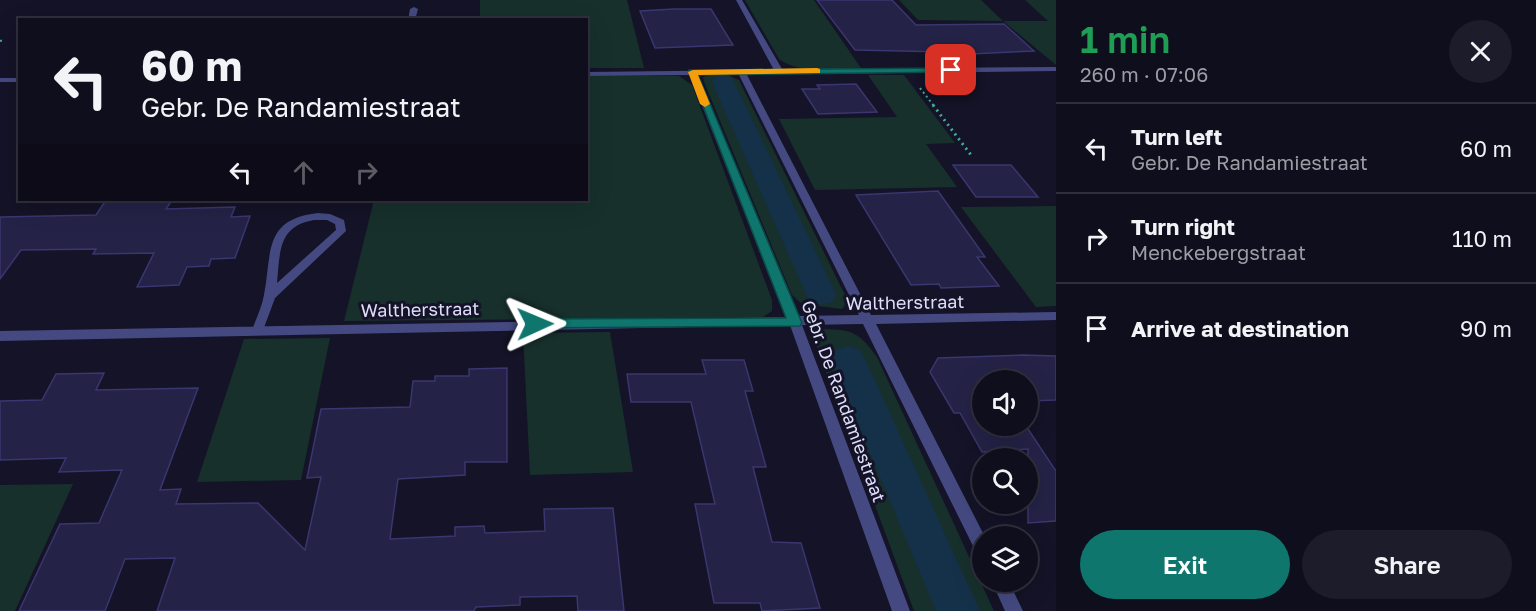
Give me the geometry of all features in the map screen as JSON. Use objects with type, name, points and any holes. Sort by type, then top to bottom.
[{"type":"street","points":[[739,0],[779,71]]},
{"type":"street","points":[[412,18],[414,9]]},
{"type":"street","points":[[588,74],[1056,69]]},
{"type":"street","name":"Gebr. De Randamiestraat","points":[[693,72],[795,323],[901,611]]},
{"type":"street","points":[[742,72],[972,527]]},
{"type":"street","points":[[0,80],[18,80]]},
{"type":"street","points":[[258,330],[270,296],[273,259],[281,232],[297,217],[331,216],[340,222],[341,231],[270,296]]},
{"type":"street","name":"Waltherstraat","points":[[0,336],[604,323],[870,322],[1056,316]]},
{"type":"street","points":[[1005,592],[1014,611]]},
{"type":"path","points":[[907,71],[971,155]]},
{"type":"green space","points":[[480,0],[627,0],[644,68],[588,68],[588,18],[480,18]]},
{"type":"green space","points":[[745,0],[814,0],[861,68],[808,69],[779,59]]},
{"type":"green space","points":[[899,0],[981,0],[1003,21],[918,20]]},
{"type":"green space","points":[[1025,0],[1056,0],[1056,65],[1003,21],[1048,21]]},
{"type":"green space","points":[[728,75],[739,80],[848,301],[842,309],[802,304],[792,295],[704,82],[703,77]]},
{"type":"green space","points":[[868,75],[904,75],[955,143],[926,144],[957,187],[815,190],[779,119],[897,117]]},
{"type":"green space","points":[[588,76],[679,76],[692,85],[772,300],[772,311],[763,317],[344,321],[374,201],[588,201]]},
{"type":"green space","points":[[1056,206],[1056,306],[1036,307],[961,207]]},
{"type":"green space","points":[[816,329],[851,332],[863,341],[877,357],[972,563],[972,592],[985,592],[994,611],[914,611],[813,337]]},
{"type":"green space","points":[[610,332],[633,472],[530,475],[523,333]]},
{"type":"green space","points":[[330,338],[301,480],[197,482],[244,339]]},
{"type":"green space","points":[[73,484],[15,611],[0,611],[0,485]]},
{"type":"building","points":[[817,0],[892,0],[916,25],[1004,24],[1034,51],[949,55],[946,52],[855,50]]},
{"type":"building","points":[[711,9],[733,45],[655,48],[640,11]]},
{"type":"building","points":[[856,84],[877,112],[818,114],[802,89],[820,89],[817,85]]},
{"type":"building","points":[[953,165],[1011,165],[1038,197],[976,197]]},
{"type":"building","points":[[938,191],[985,257],[977,257],[999,286],[941,288],[939,284],[911,285],[856,195]]},
{"type":"building","points":[[105,201],[171,201],[166,209],[235,207],[231,217],[250,216],[235,258],[211,259],[209,266],[187,267],[179,285],[137,287],[154,253],[93,254],[96,249],[21,250],[0,279],[0,217],[96,215]]},
{"type":"building","points":[[1056,356],[1056,400],[1038,401],[1038,370],[972,370],[972,434],[960,413],[954,413],[930,372],[938,358]]},
{"type":"building","points":[[702,360],[744,360],[753,391],[745,391],[766,467],[753,467],[772,542],[801,543],[820,608],[762,611],[760,603],[714,603],[695,504],[715,504],[691,402],[631,402],[627,374],[706,374]]},
{"type":"building","points":[[507,368],[507,462],[465,462],[465,475],[398,479],[390,539],[455,536],[455,527],[484,526],[485,533],[545,531],[544,509],[613,508],[624,611],[578,611],[577,596],[520,597],[520,605],[476,607],[474,611],[157,611],[175,558],[125,559],[105,611],[19,611],[60,524],[99,523],[122,470],[59,472],[66,458],[0,460],[0,401],[42,400],[56,374],[104,373],[96,390],[198,388],[160,490],[181,489],[176,504],[258,503],[305,550],[321,477],[307,478],[321,409],[410,407],[413,381],[435,381],[435,376],[469,376],[469,369]]},
{"type":"building","points":[[973,436],[1033,436],[1056,471],[1056,521],[1028,523],[1028,514],[1038,514],[1038,448],[980,448]]},
{"type":"waterway","points":[[723,82],[821,294]]},
{"type":"waterway","points":[[848,359],[958,611]]},
{"type":"slow traffic","points":[[705,104],[693,72],[817,71]]},
{"type":"route","points":[[535,324],[795,323],[693,72],[951,70]]}]
